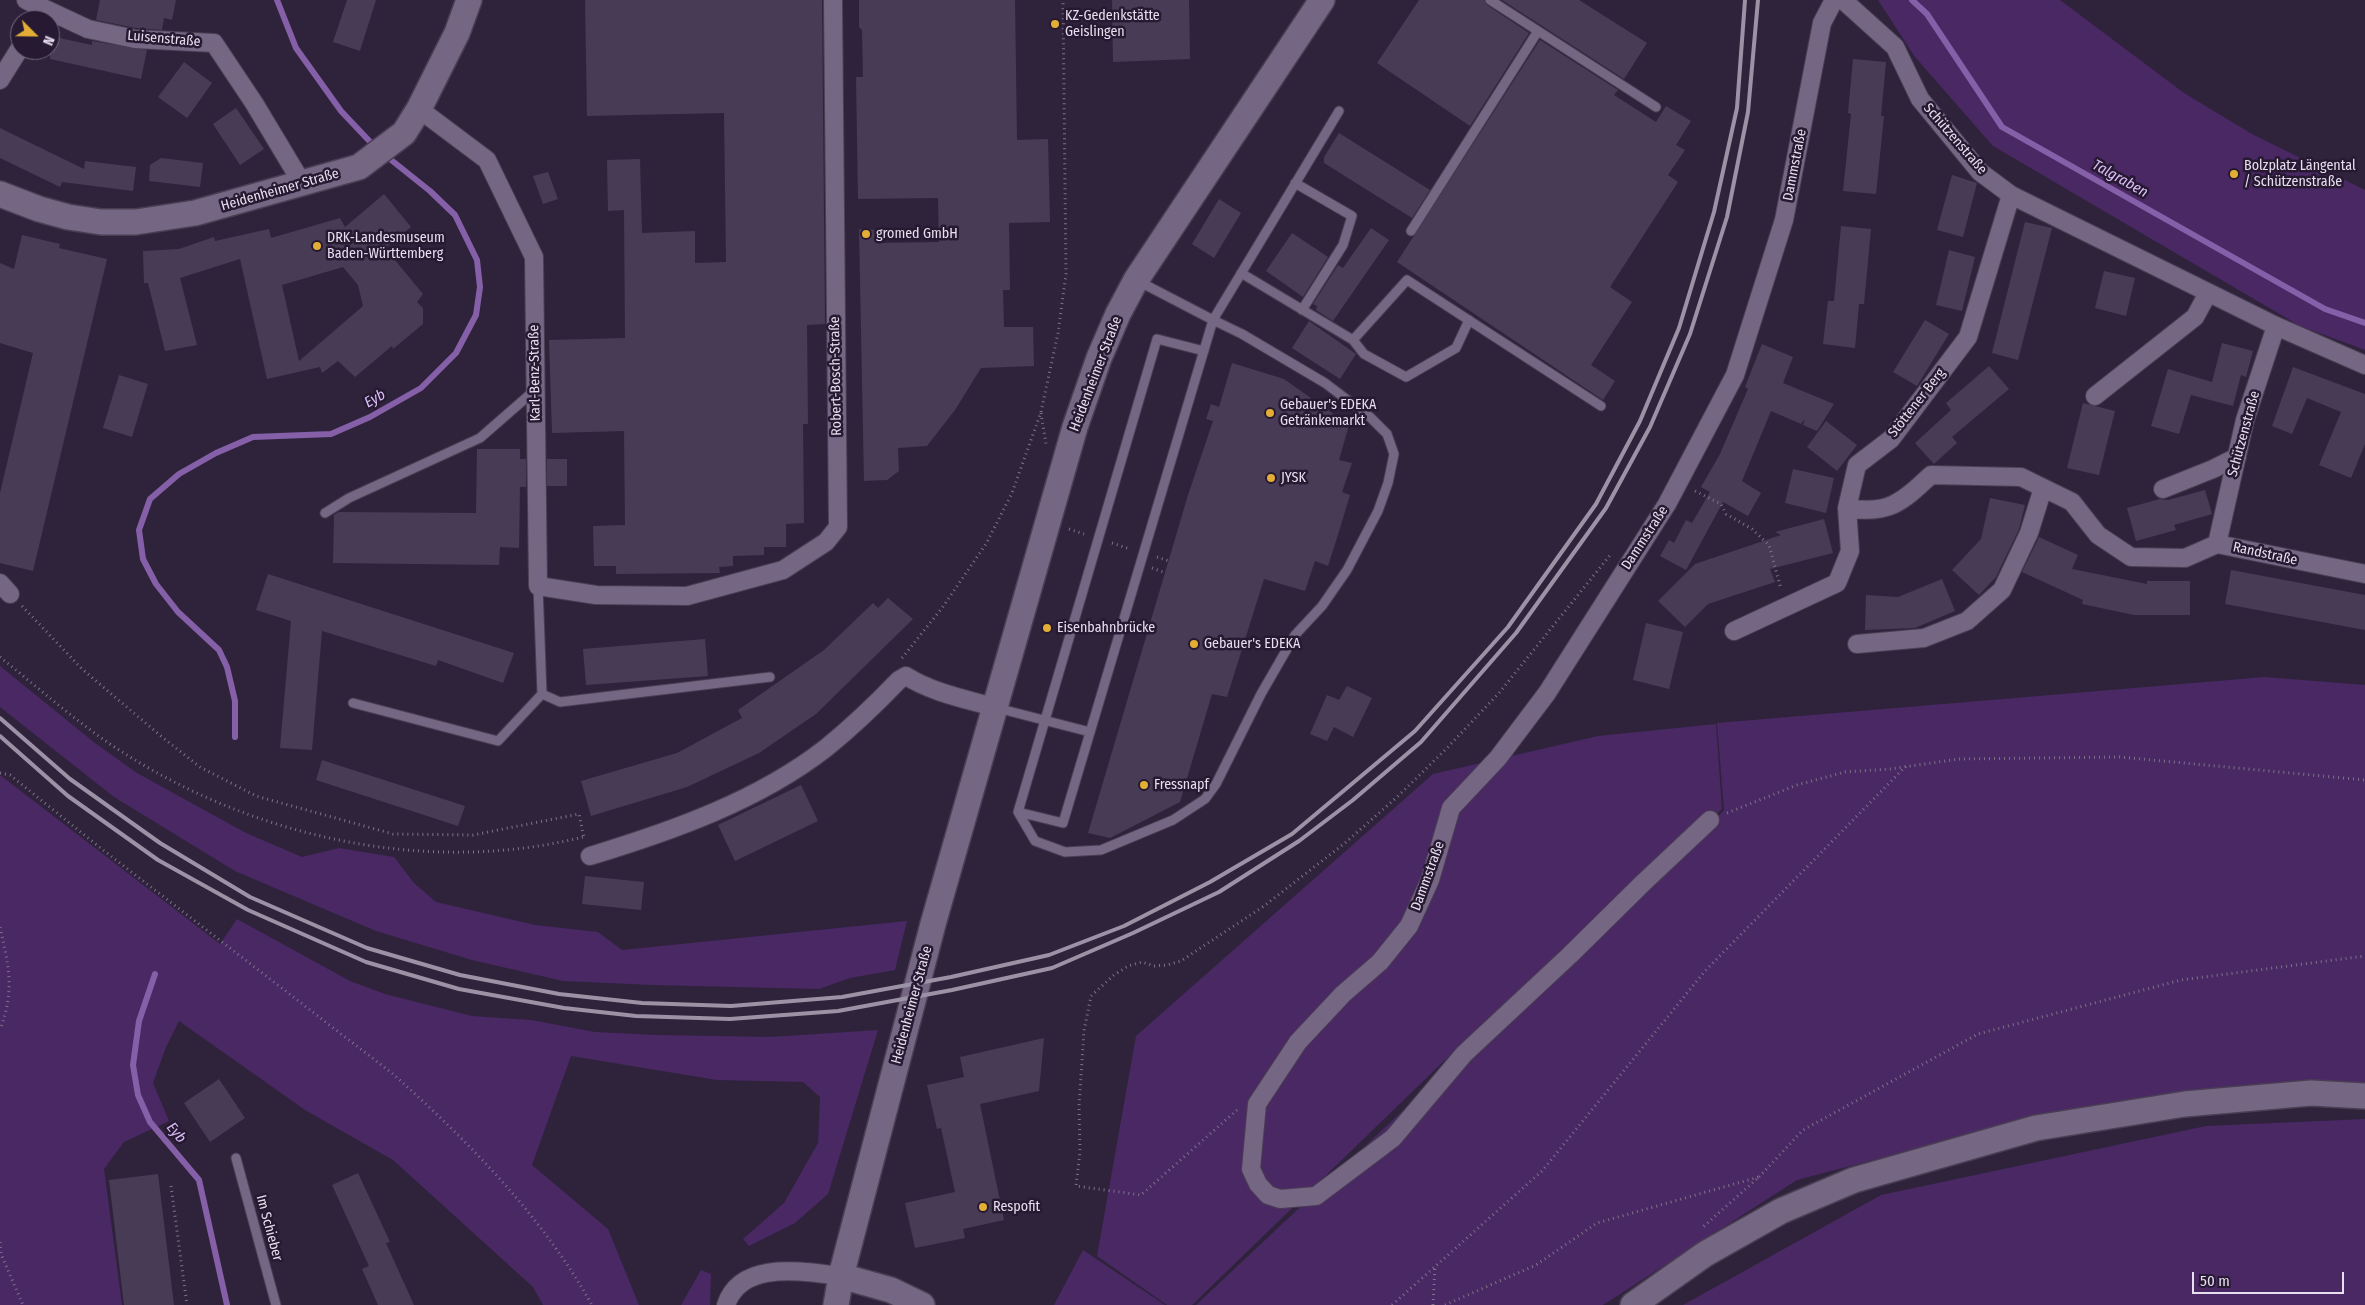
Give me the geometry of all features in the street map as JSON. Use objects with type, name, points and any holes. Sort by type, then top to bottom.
[{"type":"street","name":"Luisenstraße","points":[[26,0],[36,10]]},
{"type":"street","name":"Heidenheimer Straße","points":[[0,194],[39,209],[68,217],[101,222],[136,222],[195,213],[359,167],[404,133],[419,109],[456,33],[469,0]]},
{"type":"street","name":"Robert-Bosch-Straße","points":[[538,586],[596,595],[687,596],[783,570],[826,542],[838,527],[833,0]]},
{"type":"street","name":"Heidenheimer Straße","points":[[836,1305],[841,1276],[912,1001],[997,708],[1075,427],[1099,358],[1118,314],[1136,280],[1322,0]]},
{"type":"street","name":"Dammstraße","points":[[1710,820],[1570,956],[1464,1054],[1392,1138],[1316,1196],[1280,1199],[1268,1194],[1258,1184],[1251,1169],[1252,1138],[1257,1104],[1298,1042],[1343,994],[1380,962],[1409,926],[1430,880],[1451,808],[1498,758],[1547,693],[1666,504],[1735,374],[1784,220],[1822,23],[1834,0]]},
{"type":"street","name":"Schützenstraße","points":[[1843,0],[1895,47],[1920,99],[1980,172],[2011,195],[2276,326],[2365,365]]},
{"type":"street","name":"Luisenstraße","points":[[60,20],[88,29],[136,39],[214,43],[302,183]]},
{"type":"street","points":[[0,80],[12,60]]},
{"type":"street","name":"Karl-Benz-Straße","points":[[419,109],[487,160],[534,257],[538,586]]},
{"type":"street","name":"Stöttener Berg","points":[[1734,631],[1837,583],[1850,551],[1847,508],[1857,465],[1891,439],[1968,337],[2011,195]]},
{"type":"street","points":[[2095,396],[2195,316],[2208,293]]},
{"type":"street","name":"Schützenstraße","points":[[2217,544],[2245,420],[2276,326]]},
{"type":"street","points":[[2163,489],[2237,457]]},
{"type":"street","name":"Randstraße","points":[[1847,508],[1869,512],[1900,503],[1931,476],[2021,477],[2072,502],[2098,535],[2132,557],[2185,558],[2217,544],[2365,574]]},
{"type":"street","points":[[1857,644],[1924,638],[1967,621],[2002,590],[2029,533],[2043,488]]},
{"type":"street","points":[[590,856],[699,818],[794,770],[826,748],[898,680],[906,676],[920,685],[997,708]]},
{"type":"street","points":[[1633,1305],[1705,1254],[1781,1211],[1854,1180],[1892,1169],[2036,1128],[2185,1104],[2311,1094],[2365,1096]]},
{"type":"street","points":[[726,1305],[729,1294],[751,1276],[773,1272],[810,1272],[841,1276],[891,1290],[922,1305]]},
{"type":"lane","points":[[1490,0],[1656,107]]},
{"type":"lane","points":[[1411,231],[1538,32]]},
{"type":"lane","points":[[1018,812],[1063,823],[1213,320],[1339,111]]},
{"type":"lane","points":[[1296,183],[1352,216],[1342,245],[1302,310]]},
{"type":"lane","points":[[1241,273],[1352,340],[1364,354],[1406,377],[1456,348],[1469,320]]},
{"type":"lane","points":[[1136,280],[1242,334],[1325,383],[1364,412],[1387,434],[1394,454],[1388,483],[1378,511],[1348,570],[1322,606],[1295,635],[1261,694],[1216,784],[1205,799],[1173,820],[1101,850],[1065,852],[1035,841],[1018,812],[1043,721],[1157,339],[1204,351]]},
{"type":"lane","points":[[1352,340],[1407,280],[1600,406]]},
{"type":"lane","points":[[325,513],[349,498],[480,438],[536,390]]},
{"type":"lane","points":[[353,703],[498,741],[542,694],[538,586]]},
{"type":"lane","points":[[542,694],[560,702],[770,677]]},
{"type":"lane","points":[[997,708],[1090,732]]},
{"type":"lane","name":"Im Schieber","points":[[236,1158],[276,1305]]},
{"type":"path","points":[[895,665],[942,608],[986,544],[1012,493],[1041,412],[1058,333],[1066,274],[1063,0]]},
{"type":"path","points":[[1041,412],[1047,454]]},
{"type":"path","points":[[1678,482],[1720,504],[1726,514],[1752,530],[1769,545],[1786,607]]},
{"type":"path","points":[[1066,528],[1085,535]]},
{"type":"path","points":[[1152,555],[1170,560]]},
{"type":"path","points":[[1243,1105],[1141,1195],[1076,1186],[1080,1152],[1079,1106],[1084,1030],[1091,996],[1114,975],[1128,966],[1142,962],[1154,966],[1167,965],[1181,961],[1264,906],[1345,843],[1447,748],[1499,693],[1594,574]]},
{"type":"path","points":[[5,588],[82,669],[162,737],[200,767],[256,796],[394,834],[473,835],[579,814],[590,856]]},
{"type":"path","points":[[0,657],[109,743],[183,786],[222,805],[272,824],[324,837],[430,851],[533,848],[592,835]]},
{"type":"path","points":[[1710,820],[1797,785],[1845,772],[1958,759],[2120,757],[2365,780]]},
{"type":"path","points":[[1392,1305],[1542,1171],[1705,971],[1906,766]]},
{"type":"path","points":[[0,773],[10,775],[103,850],[347,1038],[422,1100],[448,1124],[522,1205],[551,1240],[592,1305]]},
{"type":"path","points":[[0,927],[11,978],[6,1014],[0,1030]]},
{"type":"path","points":[[0,940],[4,944]]},
{"type":"path","points":[[1700,1230],[1759,1177],[1803,1130],[1978,1034],[2181,980],[2365,956]]},
{"type":"path","points":[[1445,1305],[1536,1265],[1597,1223],[1759,1177]]},
{"type":"path","points":[[171,1186],[187,1305]]},
{"type":"path","points":[[0,1242],[2,1254],[24,1305]]},
{"type":"path","points":[[1433,1305],[1434,1266]]},
{"type":"shaded area","points":[[1878,0],[2060,0],[2184,93],[2252,134],[2365,190],[2365,350],[2300,326],[1993,146],[1915,57]]},
{"type":"shaded area","points":[[0,666],[95,743],[137,773],[246,833],[302,857],[339,848],[394,857],[414,883],[436,902],[535,925],[598,932],[622,950],[907,921],[895,970],[850,978],[819,989],[563,981],[472,960],[376,931],[235,871],[114,797],[0,707]]},
{"type":"shaded area","points":[[2265,677],[2365,685],[2365,1084],[2325,1081],[2029,1119],[1797,1180],[1603,1305],[1196,1305],[1463,1054],[1652,885],[1724,810],[1717,723]]},
{"type":"shaded area","points":[[1716,724],[1722,809],[1444,1061],[1192,1305],[1167,1305],[1097,1256],[1136,1036],[1433,774],[1598,736]]},
{"type":"shaded area","points":[[0,775],[220,944],[237,919],[350,981],[385,994],[472,1016],[531,1020],[595,1032],[770,1037],[878,1030],[828,1194],[795,1223],[749,1246],[743,1239],[784,1203],[818,1143],[820,1097],[803,1082],[717,1080],[571,1056],[532,1165],[608,1229],[639,1305],[543,1305],[533,1287],[393,1160],[305,1110],[179,1021],[166,1047],[153,1083],[169,1121],[124,1142],[104,1169],[122,1305],[0,1305]]},
{"type":"shaded area","points":[[2365,1119],[2365,1305],[1683,1305],[1881,1195],[2206,1126]]},
{"type":"shaded area","points":[[1083,1250],[1165,1305],[1054,1305]]},
{"type":"shaded area","points":[[701,1270],[711,1274],[710,1305],[681,1305]]},
{"type":"building","points":[[100,0],[176,0],[172,20],[164,18],[162,30],[136,28],[96,20]]},
{"type":"building","points":[[347,0],[376,0],[360,51],[333,42]]},
{"type":"building","points":[[585,0],[822,0],[825,324],[807,325],[808,424],[803,424],[804,523],[786,524],[786,547],[764,547],[764,555],[733,556],[733,566],[719,567],[720,573],[616,574],[616,566],[594,566],[593,526],[625,525],[624,431],[552,433],[549,340],[625,338],[624,210],[608,211],[607,160],[640,159],[642,233],[695,231],[695,263],[726,262],[724,113],[587,116]]},
{"type":"building","points":[[859,0],[1015,0],[1017,140],[1048,139],[1050,222],[1009,223],[1010,290],[1003,290],[1004,327],[1033,327],[1034,366],[981,368],[955,410],[927,446],[898,448],[899,471],[887,480],[864,481],[859,229],[879,230],[879,243],[939,242],[938,198],[858,199],[856,77],[863,77]]},
{"type":"building","points":[[1112,0],[1189,0],[1190,59],[1113,62]]},
{"type":"building","points":[[1419,0],[1484,0],[1487,5],[1529,33],[1470,126],[1377,63]]},
{"type":"building","points":[[1502,0],[1579,0],[1647,43],[1624,79]]},
{"type":"building","points":[[60,38],[92,45],[92,41],[147,50],[141,79],[55,60],[60,60]]},
{"type":"building","points":[[1540,40],[1618,90],[1614,95],[1656,122],[1666,106],[1691,121],[1676,145],[1685,150],[1668,175],[1678,182],[1610,287],[1632,302],[1591,365],[1615,381],[1603,400],[1397,262]]},
{"type":"building","points":[[1853,59],[1886,62],[1881,116],[1884,116],[1876,194],[1843,191],[1851,114],[1848,113]]},
{"type":"building","points":[[184,62],[212,83],[187,118],[158,97]]},
{"type":"building","points":[[236,108],[264,149],[240,165],[213,124]]},
{"type":"building","points":[[0,128],[84,169],[85,161],[136,167],[133,191],[62,182],[60,187],[0,158]]},
{"type":"building","points":[[1339,133],[1430,190],[1412,218],[1324,163],[1324,157]]},
{"type":"building","points":[[161,158],[203,163],[200,187],[149,181],[150,165]]},
{"type":"building","points":[[548,172],[558,199],[543,204],[533,176]]},
{"type":"building","points":[[1952,175],[1977,183],[1963,237],[1937,230]]},
{"type":"building","points":[[384,194],[411,227],[385,248],[423,294],[417,302],[423,308],[423,324],[393,349],[392,346],[355,377],[338,361],[322,373],[320,367],[267,379],[240,259],[180,278],[197,345],[165,351],[148,283],[144,283],[143,251],[179,249],[214,237],[215,241],[269,229],[271,238],[340,218],[345,227]],"holes":[[[343,267],[358,285],[363,306],[299,361],[282,285]]]},
{"type":"building","points":[[1219,199],[1241,213],[1214,258],[1192,244]]},
{"type":"building","points":[[2025,222],[2052,228],[2018,360],[1992,353]]},
{"type":"building","points":[[1841,226],[1871,229],[1864,304],[1859,304],[1855,348],[1823,344],[1828,301],[1834,301]]},
{"type":"building","points":[[1371,228],[1389,240],[1333,321],[1316,310],[1317,306],[1313,304],[1338,265],[1343,268]]},
{"type":"building","points":[[1292,233],[1328,257],[1303,297],[1266,271]]},
{"type":"building","points":[[22,235],[60,244],[59,248],[107,259],[33,571],[0,563],[0,493],[33,353],[0,343],[0,263],[14,269]]},
{"type":"building","points":[[1949,250],[1975,257],[1962,311],[1936,305]]},
{"type":"building","points":[[2104,271],[2135,278],[2126,316],[2095,308]]},
{"type":"building","points":[[1925,320],[1949,334],[1917,386],[1893,372]]},
{"type":"building","points":[[1309,321],[1356,354],[1340,379],[1292,348]]},
{"type":"building","points":[[2222,343],[2253,351],[2246,377],[2241,375],[2233,406],[2191,395],[2179,434],[2151,426],[2168,369],[2212,382]]},
{"type":"building","points":[[1762,344],[1793,357],[1783,383],[1834,404],[1817,431],[1803,425],[1805,419],[1801,424],[1771,411],[1742,481],[1761,493],[1748,516],[1723,502],[1686,570],[1660,556],[1669,540],[1674,543],[1686,520],[1692,523],[1710,492],[1701,487],[1720,454],[1748,389],[1745,387]]},
{"type":"building","points":[[1232,363],[1284,379],[1349,425],[1339,460],[1352,463],[1342,492],[1350,495],[1337,538],[1328,566],[1315,561],[1305,591],[1264,579],[1227,697],[1212,694],[1180,802],[1110,838],[1088,833],[1188,495],[1213,421],[1206,419],[1211,404],[1219,407]]},
{"type":"building","points":[[1989,366],[2009,389],[1952,437],[1957,443],[1934,464],[1915,443],[1951,410],[1946,403]]},
{"type":"building","points":[[2293,367],[2365,394],[2365,444],[2351,478],[2319,465],[2341,412],[2307,398],[2292,434],[2272,426]]},
{"type":"building","points":[[119,375],[148,384],[132,437],[103,428]]},
{"type":"building","points":[[2083,403],[2115,411],[2099,475],[2067,468]]},
{"type":"building","points":[[1826,421],[1857,445],[1837,471],[1807,447]]},
{"type":"building","points":[[477,449],[520,449],[520,459],[526,459],[526,487],[520,487],[519,548],[500,547],[499,565],[333,563],[334,515],[339,512],[476,513]]},
{"type":"building","points":[[547,459],[567,459],[567,486],[547,486]]},
{"type":"building","points":[[1793,469],[1834,478],[1826,513],[1785,503]]},
{"type":"building","points":[[2205,490],[2212,514],[2174,525],[2176,530],[2136,541],[2127,508]]},
{"type":"building","points":[[1990,498],[2025,505],[2019,529],[1996,577],[1979,595],[1952,570],[1981,539]]},
{"type":"building","points":[[1824,519],[1833,553],[1770,569],[1775,582],[1708,604],[1685,627],[1658,601],[1695,564],[1781,535],[1775,532]]},
{"type":"building","points":[[2039,537],[2078,555],[2072,569],[2147,584],[2147,581],[2190,581],[2190,615],[2134,615],[2082,604],[2083,600],[2022,572]]},
{"type":"building","points":[[2231,570],[2365,595],[2365,630],[2225,604]]},
{"type":"building","points":[[268,574],[514,653],[503,683],[438,660],[436,666],[322,631],[312,750],[280,748],[291,621],[256,610]]},
{"type":"building","points":[[1942,579],[1955,611],[1915,628],[1865,630],[1866,595],[1898,597]]},
{"type":"building","points":[[888,598],[913,619],[816,714],[759,753],[687,787],[591,816],[581,781],[677,753],[742,718],[738,710],[824,650],[873,603],[878,608]]},
{"type":"building","points":[[1646,623],[1683,632],[1669,689],[1633,680]]},
{"type":"building","points":[[705,639],[708,676],[586,685],[583,649]]},
{"type":"building","points":[[1347,686],[1372,698],[1353,737],[1334,727],[1327,741],[1310,734],[1327,695],[1339,700]]},
{"type":"building","points":[[322,760],[465,806],[458,826],[316,780]]},
{"type":"building","points":[[801,785],[818,821],[735,861],[718,825]]},
{"type":"building","points":[[585,876],[644,882],[641,910],[582,904]]},
{"type":"building","points":[[1044,1038],[1039,1091],[980,1104],[1004,1220],[963,1229],[965,1238],[915,1248],[905,1203],[955,1192],[941,1128],[937,1129],[927,1085],[964,1077],[960,1057]]},
{"type":"building","points":[[219,1079],[245,1118],[210,1142],[184,1103]]},
{"type":"building","points":[[358,1173],[390,1242],[386,1243],[414,1305],[378,1305],[362,1269],[369,1266],[332,1185]]},
{"type":"building","points":[[158,1174],[174,1305],[124,1305],[109,1180]]},
{"type":"waterway","name":"Eyb","points":[[277,0],[296,48],[341,111],[375,147]]},
{"type":"waterway","name":"Talgraben","points":[[1912,0],[1927,14],[2002,127],[2325,309],[2365,323]]},
{"type":"waterway","name":"Eyb","points":[[235,737],[235,701],[227,667],[219,650],[178,612],[156,584],[143,559],[139,530],[150,499],[179,474],[216,453],[253,437],[331,434],[370,417],[421,388],[456,353],[476,315],[480,287],[477,260],[455,215],[430,191],[385,155]]},
{"type":"waterway","name":"Eyb","points":[[155,974],[139,1021],[133,1065],[138,1095],[150,1122],[199,1180],[227,1305]]},
{"type":"railway","points":[[0,718],[70,779],[160,843],[250,897],[367,948],[460,975],[559,994],[642,1003],[731,1006],[842,997],[951,977],[1049,955],[1124,926],[1210,882],[1292,834],[1415,731],[1508,627],[1596,504],[1640,421],[1679,328],[1714,212],[1737,108],[1745,0]]},
{"type":"railway","points":[[0,736],[68,796],[158,860],[248,910],[366,962],[459,989],[564,1008],[636,1016],[730,1019],[838,1011],[952,990],[1052,968],[1133,933],[1219,892],[1299,841],[1353,800],[1421,742],[1516,633],[1606,508],[1650,427],[1690,334],[1727,217],[1748,112],[1758,0]]},
{"type":"place","name":"KZ-Gedenkstätte Geislingen","points":[[1055,24]]},
{"type":"place","name":"Bolzplatz Längental / Schützenstraße","points":[[2234,174]]},
{"type":"place","name":"gromed GmbH","points":[[866,234]]},
{"type":"place","name":"DRK-Landesmuseum Baden-Württemberg","points":[[317,246]]},
{"type":"place","name":"Gebauer's EDEKA Getränkemarkt","points":[[1270,413]]},
{"type":"place","name":"JYSK","points":[[1271,478]]},
{"type":"place","name":"Eisenbahnbrücke","points":[[1047,628]]},
{"type":"place","name":"Gebauer's EDEKA","points":[[1194,644]]},
{"type":"place","name":"Fressnapf","points":[[1144,785]]},
{"type":"place","name":"Respofit","points":[[983,1207]]}]
